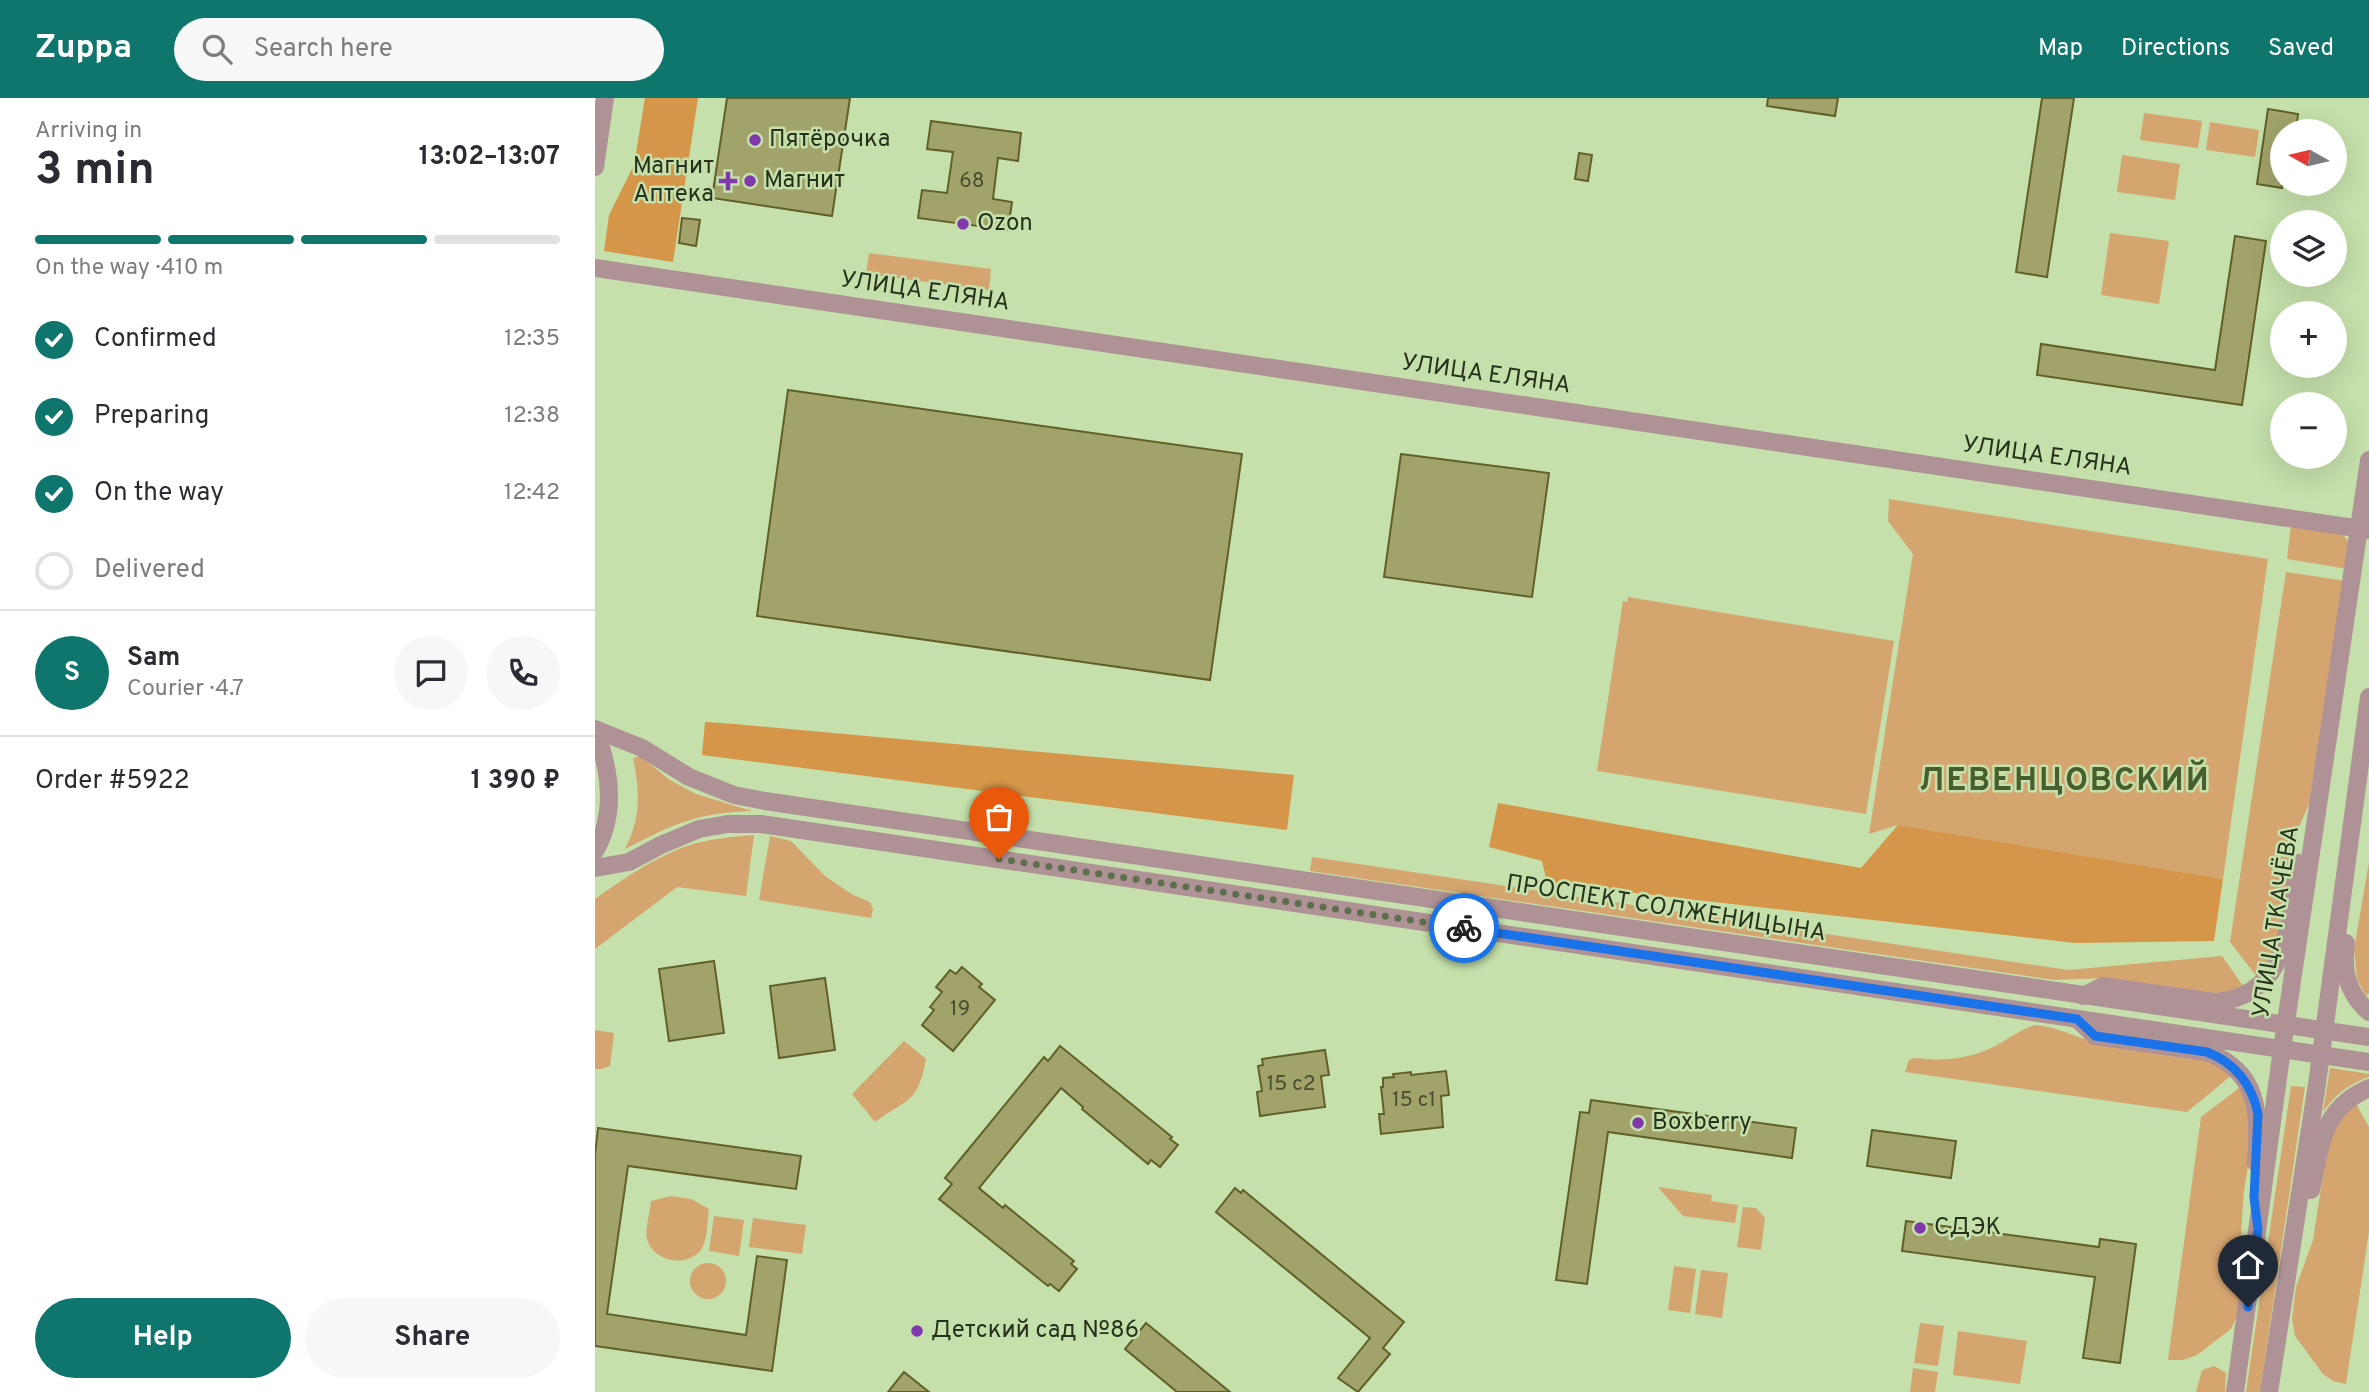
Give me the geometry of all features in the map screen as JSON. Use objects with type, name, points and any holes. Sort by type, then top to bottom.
[{"type":"street","points":[[595,167],[605,98]]},
{"type":"street","name":"УЛИЦА ЕЛЯНА","points":[[595,268],[2364,529]]},
{"type":"street","name":"УЛИЦА ТКАЧЁВА","points":[[2235,1392],[2282,1049],[2364,529],[2369,460]]},
{"type":"street","points":[[2269,1392],[2320,1055],[2369,697]]},
{"type":"street","points":[[595,730],[605,756],[610,786],[608,816],[595,851]]},
{"type":"street","name":"ПРОСПЕКТ СОЛЖЕНИЦЫНА","points":[[595,730],[642,748],[689,777],[734,795],[765,801],[2369,1037]]},
{"type":"street","name":"ПРОСПЕКТ СОЛЖЕНИЦЫНА","points":[[595,868],[629,862],[661,845],[699,830],[728,824],[761,824],[2369,1062]]},
{"type":"street","points":[[2083,996],[2103,986],[2214,1002],[2229,1001],[2251,991],[2275,969],[2281,957],[2301,848],[2315,830]]},
{"type":"street","points":[[2349,838],[2358,858],[2344,969],[2353,992],[2369,1012]]},
{"type":"street","points":[[2077,1019],[2095,1036],[2207,1052],[2221,1058],[2243,1077],[2256,1101],[2258,1114],[2254,1198],[2258,1229]]},
{"type":"street","points":[[2293,1235],[2305,1216],[2325,1126],[2355,1094],[2369,1088]]},
{"type":"shaded area","points":[[645,98],[698,98],[673,262],[604,251],[609,215],[634,165]]},
{"type":"shaded area","points":[[2144,113],[2202,121],[2198,148],[2140,140]]},
{"type":"shaded area","points":[[2210,122],[2259,130],[2255,157],[2206,150]]},
{"type":"shaded area","points":[[2122,155],[2180,164],[2175,200],[2117,192]]},
{"type":"shaded area","points":[[2110,233],[2169,241],[2159,304],[2101,295]]},
{"type":"shaded area","points":[[869,253],[991,269],[989,290],[866,274]]},
{"type":"shaded area","points":[[1889,499],[2268,559],[2223,879],[1898,825],[1869,834],[1913,554],[1888,521]]},
{"type":"shaded area","points":[[2291,524],[2342,534],[2349,546],[2348,569],[2287,559]]},
{"type":"shaded area","points":[[2286,572],[2346,581],[2314,792],[2294,839],[2274,959],[2257,977],[2230,942]]},
{"type":"shaded area","points":[[1628,597],[1894,641],[1866,814],[1597,771],[1623,601],[1627,602]]},
{"type":"shaded area","points":[[705,722],[1294,775],[1287,830],[702,755]]},
{"type":"shaded area","points":[[640,756],[670,780],[696,794],[752,811],[715,814],[686,821],[625,849],[634,826],[638,804],[633,758]]},
{"type":"shaded area","points":[[1498,803],[1861,868],[1898,825],[2223,879],[2214,941],[2075,943],[1547,883],[1542,861],[1489,847]]},
{"type":"shaded area","points":[[754,835],[746,896],[677,887],[595,949],[595,899],[649,863],[684,847],[710,840]]},
{"type":"shaded area","points":[[770,836],[791,841],[825,876],[853,895],[870,902],[873,909],[871,918],[759,900]]},
{"type":"shaded area","points":[[1312,857],[2068,970],[2222,956],[2243,986],[2213,993],[2108,978],[2054,980],[1310,871]]},
{"type":"shaded area","points":[[2369,862],[2369,993],[2366,996],[2357,979],[2354,949]]},
{"type":"shaded area","points":[[2035,1025],[2097,1043],[2202,1058],[2233,1074],[2187,1112],[1905,1072],[1909,1060],[1914,1058],[1944,1059],[1972,1055]]},
{"type":"shaded area","points":[[595,1030],[614,1033],[610,1066],[602,1069],[595,1069]]},
{"type":"shaded area","points":[[904,1041],[926,1059],[923,1074],[910,1098],[875,1122],[852,1094]]},
{"type":"shaded area","points":[[2330,1068],[2369,1074],[2369,1077],[2343,1090],[2323,1112]]},
{"type":"shaded area","points":[[2243,1085],[2253,1136],[2244,1191],[2241,1231],[2243,1283],[2239,1311],[2231,1329],[2197,1355],[2183,1360],[2168,1360],[2201,1117]]},
{"type":"shaded area","points":[[2291,1086],[2305,1087],[2260,1392],[2246,1392]]},
{"type":"shaded area","points":[[2354,1100],[2369,1127],[2369,1232],[2346,1384],[2333,1381],[2323,1374],[2295,1336],[2292,1319],[2296,1287],[2313,1240],[2327,1149],[2334,1125]]},
{"type":"shaded area","points":[[1658,1187],[1712,1195],[1711,1201],[1738,1205],[1735,1223],[1683,1216]]},
{"type":"shaded area","points":[[671,1196],[691,1199],[709,1209],[703,1247],[694,1256],[686,1259],[670,1260],[662,1257],[650,1247],[647,1239],[651,1201]]},
{"type":"shaded area","points":[[1743,1207],[1756,1208],[1765,1218],[1761,1250],[1737,1247]]},
{"type":"shaded area","points":[[714,1216],[744,1220],[739,1256],[709,1251]]},
{"type":"shaded area","points":[[753,1218],[806,1225],[802,1254],[749,1247]]},
{"type":"shaded area","points":[[708,1263],[721,1268],[726,1281],[721,1294],[708,1299],[695,1294],[690,1281],[695,1268]]},
{"type":"shaded area","points":[[1674,1266],[1696,1269],[1690,1313],[1668,1310]]},
{"type":"shaded area","points":[[1701,1270],[1728,1273],[1722,1318],[1695,1314]]},
{"type":"shaded area","points":[[1920,1323],[1944,1326],[1938,1366],[1914,1363]]},
{"type":"shaded area","points":[[1958,1331],[2027,1341],[2020,1384],[1953,1375]]},
{"type":"shaded area","points":[[2214,1366],[2226,1373],[2225,1392],[2196,1392],[2202,1370]]},
{"type":"shaded area","points":[[1913,1368],[1938,1372],[1935,1392],[1910,1392]]},
{"type":"building","points":[[727,98],[850,98],[832,216],[712,198]]},
{"type":"building","points":[[1768,98],[1838,98],[1835,116],[1767,106]]},
{"type":"building","points":[[2042,98],[2074,98],[2047,277],[2016,272]]},
{"type":"building","points":[[2268,109],[2298,114],[2297,119],[2270,119],[2270,186],[2257,184]]},
{"type":"building","points":[[931,121],[1021,133],[1018,161],[998,158],[993,199],[1012,202],[1008,230],[918,218],[922,190],[947,193],[953,152],[927,149]]},
{"type":"building","points":[[1579,153],[1592,155],[1588,181],[1575,179]]},
{"type":"building","points":[[682,218],[700,220],[696,246],[679,243]]},
{"type":"building","points":[[2235,236],[2266,241],[2242,405],[2037,375],[2041,344],[2215,370]]},
{"type":"building","points":[[788,390],[1242,454],[1210,680],[757,616]]},
{"type":"building","points":[[1401,454],[1549,473],[1532,597],[1384,577]]},
{"type":"building","points":[[714,961],[724,1033],[669,1041],[659,969]]},
{"type":"building","points":[[962,967],[982,984],[979,987],[995,1000],[953,1051],[922,1025],[934,1010],[930,1007],[942,992],[936,987],[950,970],[956,974]]},
{"type":"building","points":[[825,978],[835,1050],[779,1058],[770,986]]},
{"type":"building","points":[[1060,1046],[1172,1137],[1170,1139],[1178,1145],[1160,1167],[1151,1160],[1148,1164],[1061,1088],[979,1188],[1003,1208],[1005,1205],[1074,1261],[1071,1264],[1077,1269],[1059,1291],[1050,1284],[1048,1286],[939,1199],[952,1184],[945,1178],[1044,1057],[1048,1061]]},
{"type":"building","points":[[1325,1050],[1329,1075],[1321,1076],[1325,1107],[1260,1116],[1257,1092],[1262,1091],[1258,1066],[1263,1065],[1262,1059]]},
{"type":"building","points":[[1446,1071],[1449,1095],[1441,1096],[1443,1127],[1381,1134],[1379,1114],[1384,1114],[1381,1087],[1383,1078],[1411,1072],[1411,1075]]},
{"type":"building","points":[[1591,1100],[1796,1128],[1792,1158],[1608,1132],[1587,1284],[1556,1280],[1580,1112],[1589,1113]]},
{"type":"building","points":[[598,1128],[801,1156],[796,1189],[628,1166],[607,1314],[746,1335],[757,1256],[787,1260],[772,1371],[595,1346],[595,1155]]},
{"type":"building","points":[[1872,1130],[1956,1141],[1951,1178],[1867,1166]]},
{"type":"building","points":[[1235,1188],[1241,1193],[1243,1190],[1404,1322],[1383,1348],[1390,1354],[1358,1392],[1338,1378],[1370,1338],[1216,1212]]},
{"type":"building","points":[[1906,1221],[2099,1247],[2100,1239],[2136,1244],[2120,1363],[2083,1358],[2095,1277],[1902,1251]]},
{"type":"building","points":[[1146,1323],[1230,1392],[1177,1392],[1125,1349]]},
{"type":"building","points":[[904,1372],[929,1392],[888,1392]]},
{"type":"way so far","points":[[999,859],[1464,928]]},
{"type":"place","name":"Пятёрочка","points":[[755,140]]},
{"type":"place","name":"Магнит Аптека","points":[[728,181]]},
{"type":"place","name":"Магнит","points":[[750,181]]},
{"type":"place","name":"Ozon","points":[[963,224]]},
{"type":"place","name":"Boxberry","points":[[1638,1123]]},
{"type":"place","name":"СДЭК","points":[[1920,1228]]},
{"type":"place","name":"Детский сад №86","points":[[917,1331]]},
{"type":"district","name":"ЛЕВЕНЦОВСКИЙ","points":[[2065,782]]},
{"type":"route","points":[[1464,928],[2077,1019],[2095,1036],[2207,1052],[2221,1058],[2243,1077],[2256,1101],[2258,1114],[2254,1198],[2258,1229],[2248,1307]]}]
